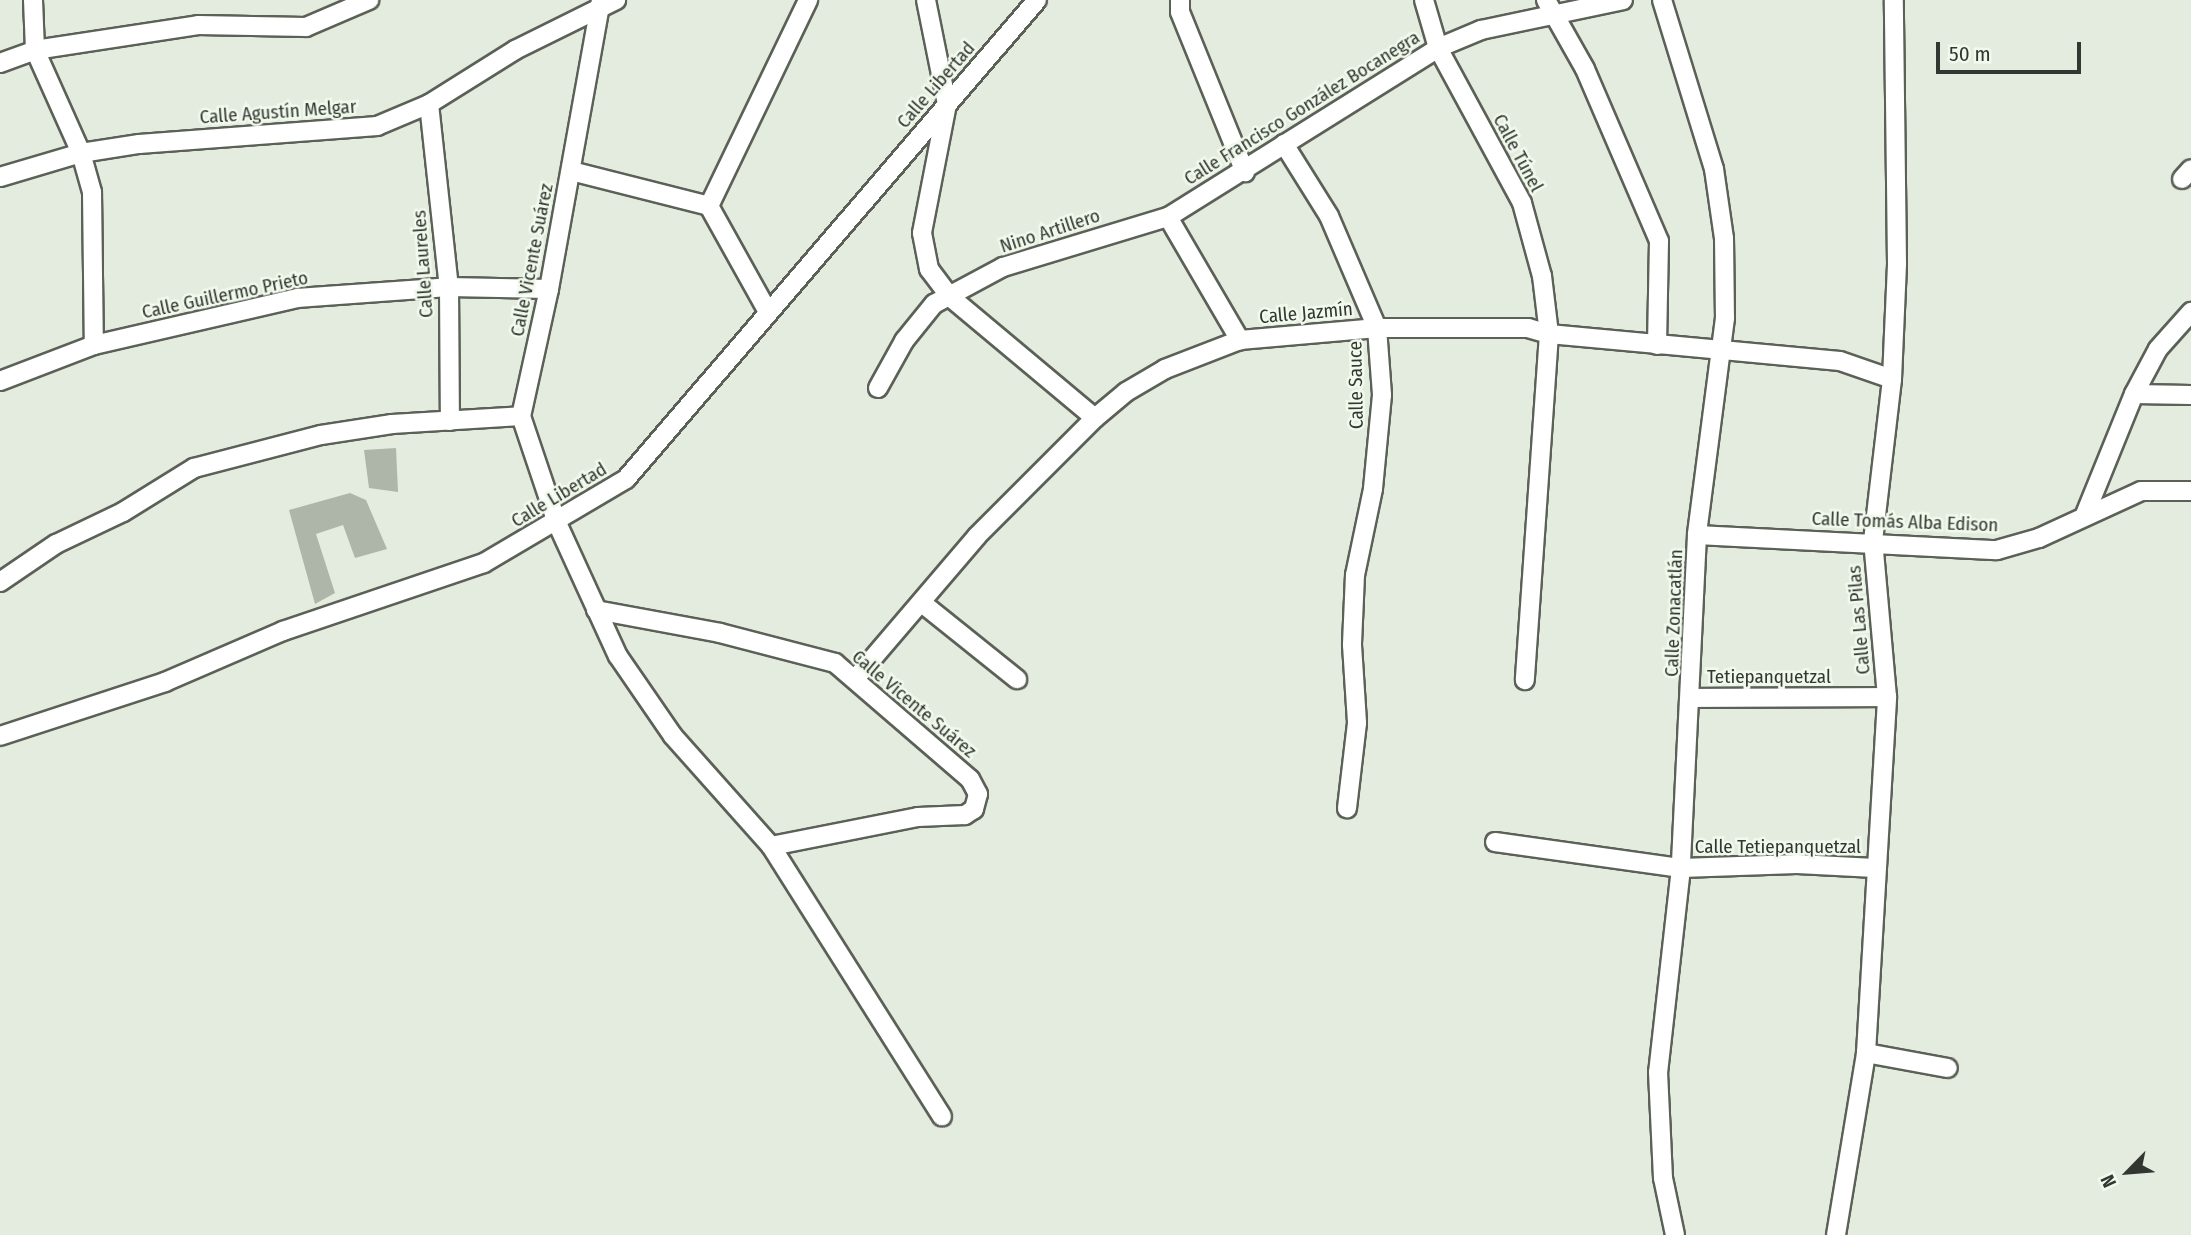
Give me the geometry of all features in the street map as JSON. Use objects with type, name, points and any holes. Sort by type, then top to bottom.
[{"type":"street","points":[[33,0],[35,50],[81,153],[92,192],[94,345]]},
{"type":"street","points":[[0,63],[35,50],[198,25],[306,27],[369,0]]},
{"type":"street","points":[[709,206],[808,0]]},
{"type":"street","points":[[926,0],[947,104],[922,233],[929,269],[948,296],[1095,418]]},
{"type":"street","name":"Calle Libertad","points":[[0,736],[165,682],[283,631],[484,563],[557,523],[626,479],[1037,0]]},
{"type":"street","points":[[1180,0],[1180,12],[1245,172]]},
{"type":"street","name":"Calle Túnel","points":[[1424,0],[1438,48],[1522,203],[1542,276],[1549,334],[1525,680]]},
{"type":"street","name":"Calle Francisco González Bocanegra","points":[[1168,217],[1245,172],[1284,144],[1438,48],[1551,6],[1623,0]]},
{"type":"street","name":"Calle Zonacatlán","points":[[1662,0],[1714,169],[1724,238],[1723,349],[1698,535],[1692,698],[1681,868],[1658,1072],[1663,1178],[1675,1235]]},
{"type":"street","name":"Calle Las Pilas","points":[[1836,1235],[1866,1053],[1887,697],[1873,541],[1892,379],[1898,262],[1894,0]]},
{"type":"street","name":"Calle Agustín Melgar","points":[[0,177],[81,153],[139,144],[377,126],[429,104],[515,50],[606,2]]},
{"type":"street","name":"Calle Vicente Suárez","points":[[522,415],[606,2]]},
{"type":"street","points":[[1551,6],[1659,241],[1657,345]]},
{"type":"street","name":"Calle Laureles","points":[[429,104],[449,287],[450,421]]},
{"type":"street","name":"Calle Sauce","points":[[1284,144],[1329,216],[1377,328],[1381,395],[1373,489],[1356,575],[1352,645],[1357,723],[1347,808]]},
{"type":"street","points":[[571,171],[709,206],[768,312]]},
{"type":"street","points":[[1168,217],[1240,340]]},
{"type":"street","name":"Nino Artillero","points":[[878,388],[904,341],[934,304],[1003,267],[1168,217]]},
{"type":"street","name":"Calle Guillermo Prieto","points":[[1,378],[94,345],[297,298],[449,287],[549,289]]},
{"type":"street","points":[[2084,517],[2134,394],[2158,349],[2191,312]]},
{"type":"street","name":"Calle Jazmín","points":[[855,679],[976,536],[1095,418],[1126,392],[1165,369],[1240,340],[1377,328],[1528,328],[1549,334],[1840,361],[1892,379]]},
{"type":"street","points":[[2134,394],[2191,395]]},
{"type":"street","points":[[0,582],[56,544],[123,512],[194,468],[321,435],[522,415],[557,523],[594,605],[646,701],[771,846],[942,1116]]},
{"type":"street","name":"Calle Tomás Alba Edison","points":[[1698,535],[1873,541],[1997,550],[2039,538],[2141,491],[2191,491]]},
{"type":"street","points":[[922,603],[1017,679]]},
{"type":"street","name":"Calle Vicente Suárez","points":[[594,605],[720,633],[835,663],[970,779],[978,794],[974,809],[965,815],[918,817],[771,846]]},
{"type":"street","name":"Tetiepanquetzal","points":[[1692,698],[1887,697]]},
{"type":"street","name":"Calle Tetiepanquetzal","points":[[1495,842],[1681,868],[1797,864],[1875,868]]},
{"type":"street","points":[[1866,1053],[1948,1068]]},
{"type":"building","points":[[396,448],[398,492],[369,488],[364,450]]},
{"type":"building","points":[[350,493],[366,500],[387,549],[355,558],[343,525],[316,534],[335,593],[315,604],[289,510]]}]
